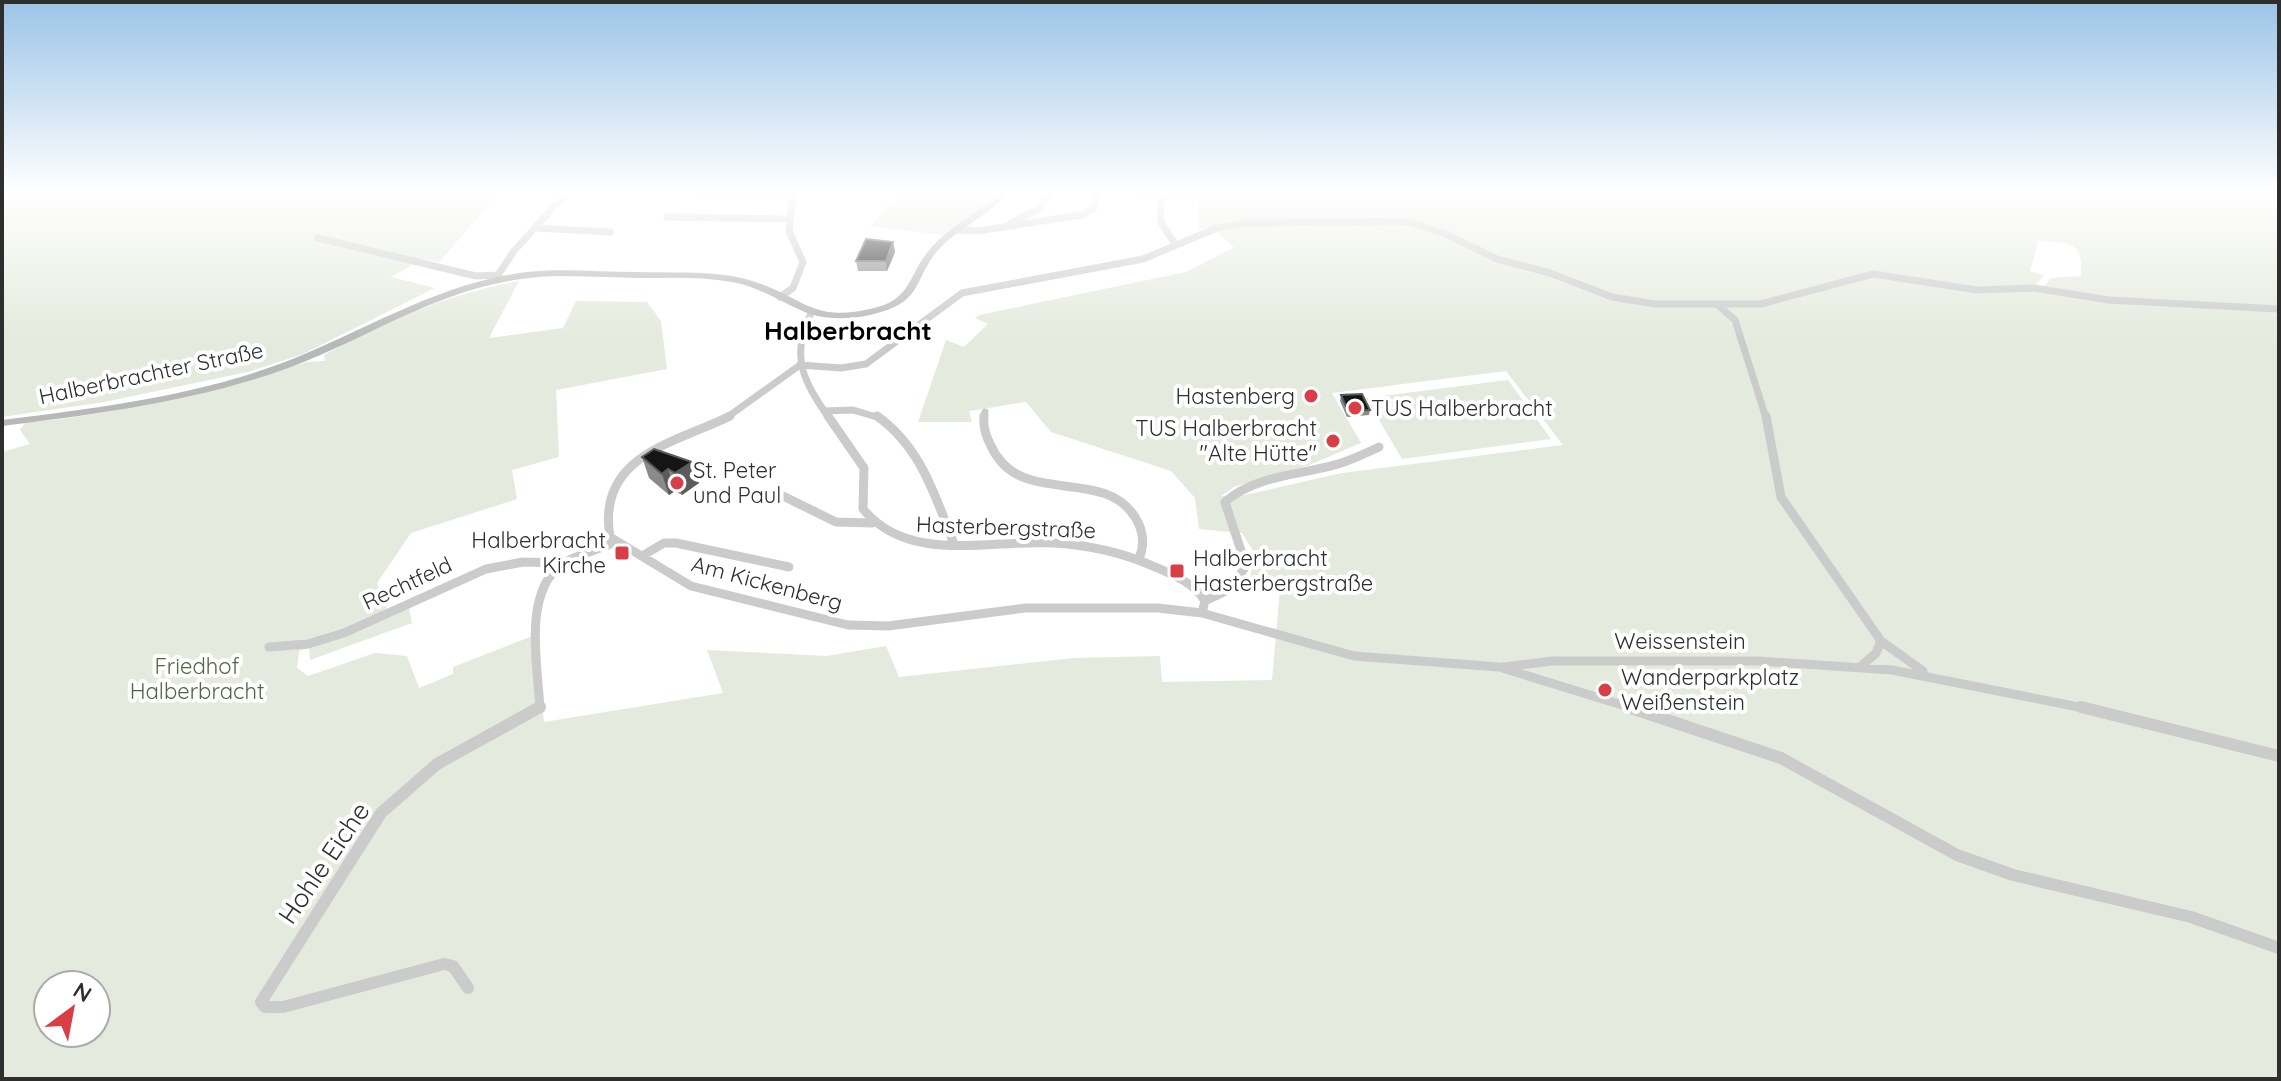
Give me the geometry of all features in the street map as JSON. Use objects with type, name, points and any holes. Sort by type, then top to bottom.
[{"type":"main road","points":[[811,313],[857,315],[892,305],[913,287],[933,249],[943,241]]},
{"type":"main road","name":"Halberbrachter Straße","points":[[2,423],[129,402],[247,377],[313,353],[418,302],[500,277],[554,274],[686,276],[745,282],[811,313]]},
{"type":"street","points":[[332,241],[482,278],[500,277],[525,241]]},
{"type":"street","points":[[780,297],[793,288],[803,262],[794,241]]},
{"type":"street","points":[[563,563],[615,542],[608,532],[613,496],[633,462],[657,445],[734,415],[800,365],[841,368],[866,364],[962,293],[1143,259],[1182,241]]},
{"type":"street","points":[[1461,241],[1497,259],[1550,273],[1612,297],[1655,304],[1761,304],[1873,274],[1977,290],[2034,288],[2109,300],[2279,309]]},
{"type":"street","name":"Weissenstein","points":[[1719,306],[1735,320],[1745,359],[1762,398],[1781,497],[1881,641],[1897,656],[1932,675]]},
{"type":"street","points":[[783,496],[822,517],[849,527],[872,523],[863,509],[864,468],[824,411],[800,365],[799,337],[811,313]]},
{"type":"street","points":[[824,411],[848,410],[884,419],[907,438],[954,544]]},
{"type":"street","points":[[985,412],[982,424],[996,460],[1017,476],[1042,485],[1095,491],[1120,501],[1137,518],[1142,531],[1145,546],[1139,559]]},
{"type":"street","points":[[1202,613],[1205,601],[1219,598],[1237,583],[1248,566],[1249,557],[1226,514],[1225,502],[1229,497],[1246,488],[1341,463],[1379,447]]},
{"type":"street","name":"Hasterbergstraße","points":[[872,523],[908,541],[1053,543],[1101,548],[1139,559],[1196,589],[1205,601]]},
{"type":"street","name":"Am Kickenberg","points":[[615,542],[672,577],[711,593],[848,625],[902,625],[1025,608],[1158,608],[1202,613],[1354,656],[1499,667]]},
{"type":"street","points":[[642,556],[664,543],[676,543],[789,567]]},
{"type":"street","name":"Rechtfeld","points":[[269,647],[299,648],[356,629],[417,596],[508,562],[536,559],[563,563]]},
{"type":"street","name":"Hohle Eiche","points":[[468,988],[453,966],[444,964],[283,1007],[265,1007],[261,1002],[267,988],[381,813],[437,764],[540,709],[539,597],[563,563]]},
{"type":"street","points":[[1860,667],[1876,653],[1881,641]]},
{"type":"street","name":"Weissenstein","points":[[1499,667],[1553,661],[1759,661],[1932,675],[2142,720],[2279,756]]},
{"type":"street","points":[[1499,667],[1680,722],[1781,758],[1957,855],[2013,875],[2191,917],[2279,948]]},
{"type":"green space","points":[[2,241],[457,241],[439,262],[423,259],[391,277],[435,288],[303,354],[248,372],[104,402],[2,417]]},
{"type":"green space","name":"Friedhof Halberbracht","points":[[1228,241],[2039,241],[2030,271],[2044,275],[2036,285],[2037,290],[2101,297],[2044,287],[2051,278],[2081,276],[2080,255],[2076,249],[2049,241],[2279,241],[2279,1079],[2,1079],[2,452],[30,444],[20,430],[25,423],[132,407],[307,362],[325,361],[324,355],[419,310],[467,293],[519,281],[489,338],[563,328],[576,301],[647,302],[661,321],[667,369],[556,390],[559,457],[512,470],[517,499],[411,533],[377,583],[389,615],[409,608],[412,623],[310,660],[309,648],[299,651],[297,668],[308,676],[375,653],[407,656],[419,688],[453,674],[453,667],[535,635],[544,722],[723,693],[707,650],[826,656],[886,646],[899,677],[1074,658],[1160,656],[1162,682],[1272,680],[1281,578],[1250,577],[1255,554],[1242,533],[1199,529],[1195,498],[1171,471],[1051,432],[1026,402],[969,411],[972,422],[918,422],[946,340],[964,347],[988,324],[975,318],[979,315],[1186,272],[1234,247]],"holes":[[[1506,371],[1563,445],[1342,473],[1245,495],[1221,496],[1234,487],[1309,465],[1361,443],[1332,393]]]},
{"type":"green space","points":[[1508,380],[1551,439],[1402,459],[1366,398]]},
{"type":"building","points":[[865,241],[893,242],[886,261],[856,261]]},
{"type":"building","points":[[1362,394],[1370,410],[1348,411],[1341,395]]},
{"type":"building","points":[[654,449],[692,462],[675,473],[668,469],[662,474],[642,457]]},
{"type":"place","name":"Hastenberg","points":[[1311,396]]},
{"type":"place","name":"TUS Halberbracht","points":[[1355,408]]},
{"type":"place","name":"TUS Halberbracht \"Alte Hütte\"","points":[[1333,441]]},
{"type":"place","name":"St. Peter und Paul","points":[[677,483]]},
{"type":"place","name":"Halberbracht Kirche","points":[[622,553]]},
{"type":"place","name":"Halberbracht Hasterbergstraße","points":[[1177,571]]},
{"type":"place","name":"Wanderparkplatz Weißenstein","points":[[1605,690]]},
{"type":"district","name":"Halberbracht","points":[[848,331]]}]
